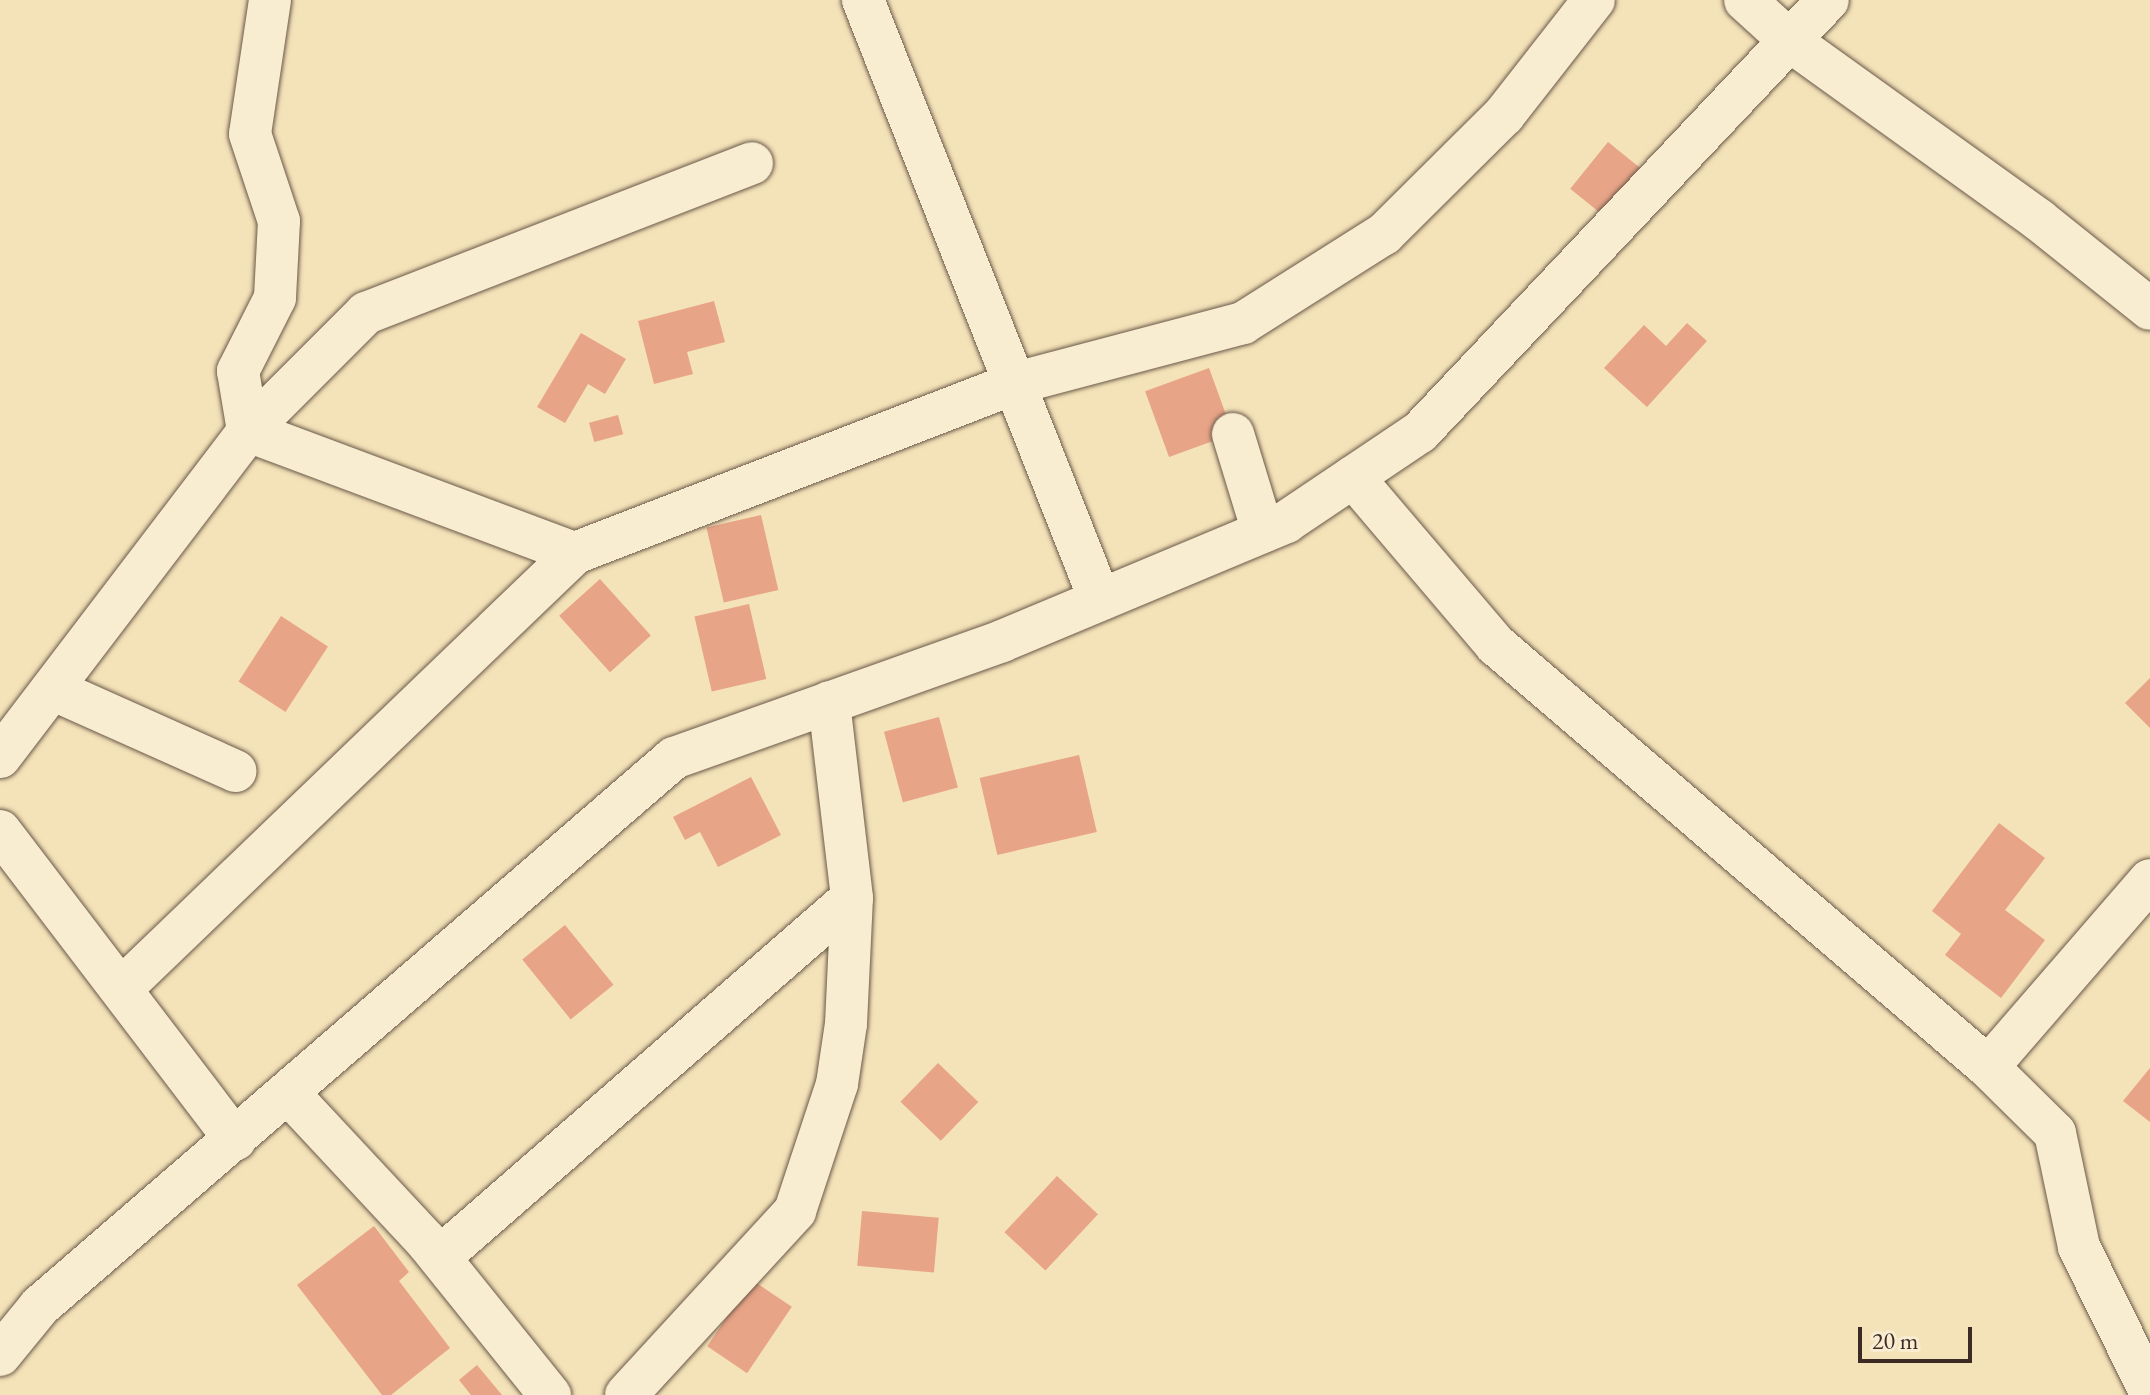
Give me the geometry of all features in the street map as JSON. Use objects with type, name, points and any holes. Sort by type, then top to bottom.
[{"type":"street","points":[[248,431],[238,371],[275,298],[279,221],[250,134],[270,0]]},
{"type":"street","points":[[863,0],[1100,600]]},
{"type":"street","points":[[121,989],[575,553],[1016,383],[1243,323],[1384,234],[1504,115],[1594,0]]},
{"type":"street","points":[[1745,0],[1790,41],[2039,220],[2142,288]]},
{"type":"street","points":[[0,1355],[40,1306],[289,1094],[674,758],[1100,600],[1286,522],[1420,432],[1828,0]]},
{"type":"street","points":[[0,757],[248,431],[366,313],[752,163]]},
{"type":"street","points":[[248,431],[575,553]]},
{"type":"street","points":[[1233,434],[1263,532]]},
{"type":"street","points":[[1353,477],[1496,645],[1988,1067],[2055,1133],[2079,1247],[2140,1386]]},
{"type":"street","points":[[52,689],[235,771]]},
{"type":"street","points":[[626,1395],[795,1211],[837,1084],[846,1024],[852,898],[829,702]]},
{"type":"street","points":[[0,831],[235,1140]]},
{"type":"street","points":[[1988,1067],[2150,880]]},
{"type":"street","points":[[440,1257],[852,898]]},
{"type":"street","points":[[289,1094],[440,1257],[550,1395]]},
{"type":"building","points":[[1608,142],[1640,168],[1602,214],[1570,189]]},
{"type":"building","points":[[714,301],[725,342],[687,352],[693,374],[654,384],[638,321]]},
{"type":"building","points":[[1687,323],[1707,341],[1647,407],[1604,368],[1644,325],[1666,346]]},
{"type":"building","points":[[581,333],[626,359],[605,394],[588,384],[565,423],[537,407]]},
{"type":"building","points":[[1209,368],[1233,434],[1169,457],[1145,391]]},
{"type":"building","points":[[618,415],[623,434],[594,442],[589,423]]},
{"type":"building","points":[[761,515],[778,590],[724,603],[706,528]]},
{"type":"building","points":[[600,579],[651,635],[610,672],[559,616]]},
{"type":"building","points":[[749,604],[766,679],[712,692],[694,617]]},
{"type":"building","points":[[281,616],[328,646],[285,712],[239,681]]},
{"type":"building","points":[[2150,678],[2150,728],[2125,703]]},
{"type":"building","points":[[939,717],[958,788],[903,802],[884,732]]},
{"type":"building","points":[[1079,755],[1097,832],[997,855],[980,778]]},
{"type":"building","points":[[751,777],[781,835],[718,867],[700,832],[685,840],[673,817]]},
{"type":"building","points":[[1999,823],[2045,858],[2005,910],[2045,940],[2001,998],[1945,955],[1961,934],[1932,911]]},
{"type":"building","points":[[565,925],[613,985],[571,1019],[522,960]]},
{"type":"building","points":[[938,1063],[978,1102],[941,1141],[900,1102]]},
{"type":"building","points":[[2150,1068],[2150,1122],[2123,1101]]},
{"type":"building","points":[[1057,1176],[1098,1214],[1045,1271],[1004,1232]]},
{"type":"building","points":[[862,1211],[939,1218],[934,1273],[857,1266]]},
{"type":"building","points":[[374,1226],[409,1272],[399,1281],[450,1348],[391,1395],[382,1395],[297,1285]]},
{"type":"building","points":[[752,1280],[792,1307],[747,1373],[707,1346]]},
{"type":"building","points":[[477,1365],[502,1395],[471,1395],[459,1380]]}]
